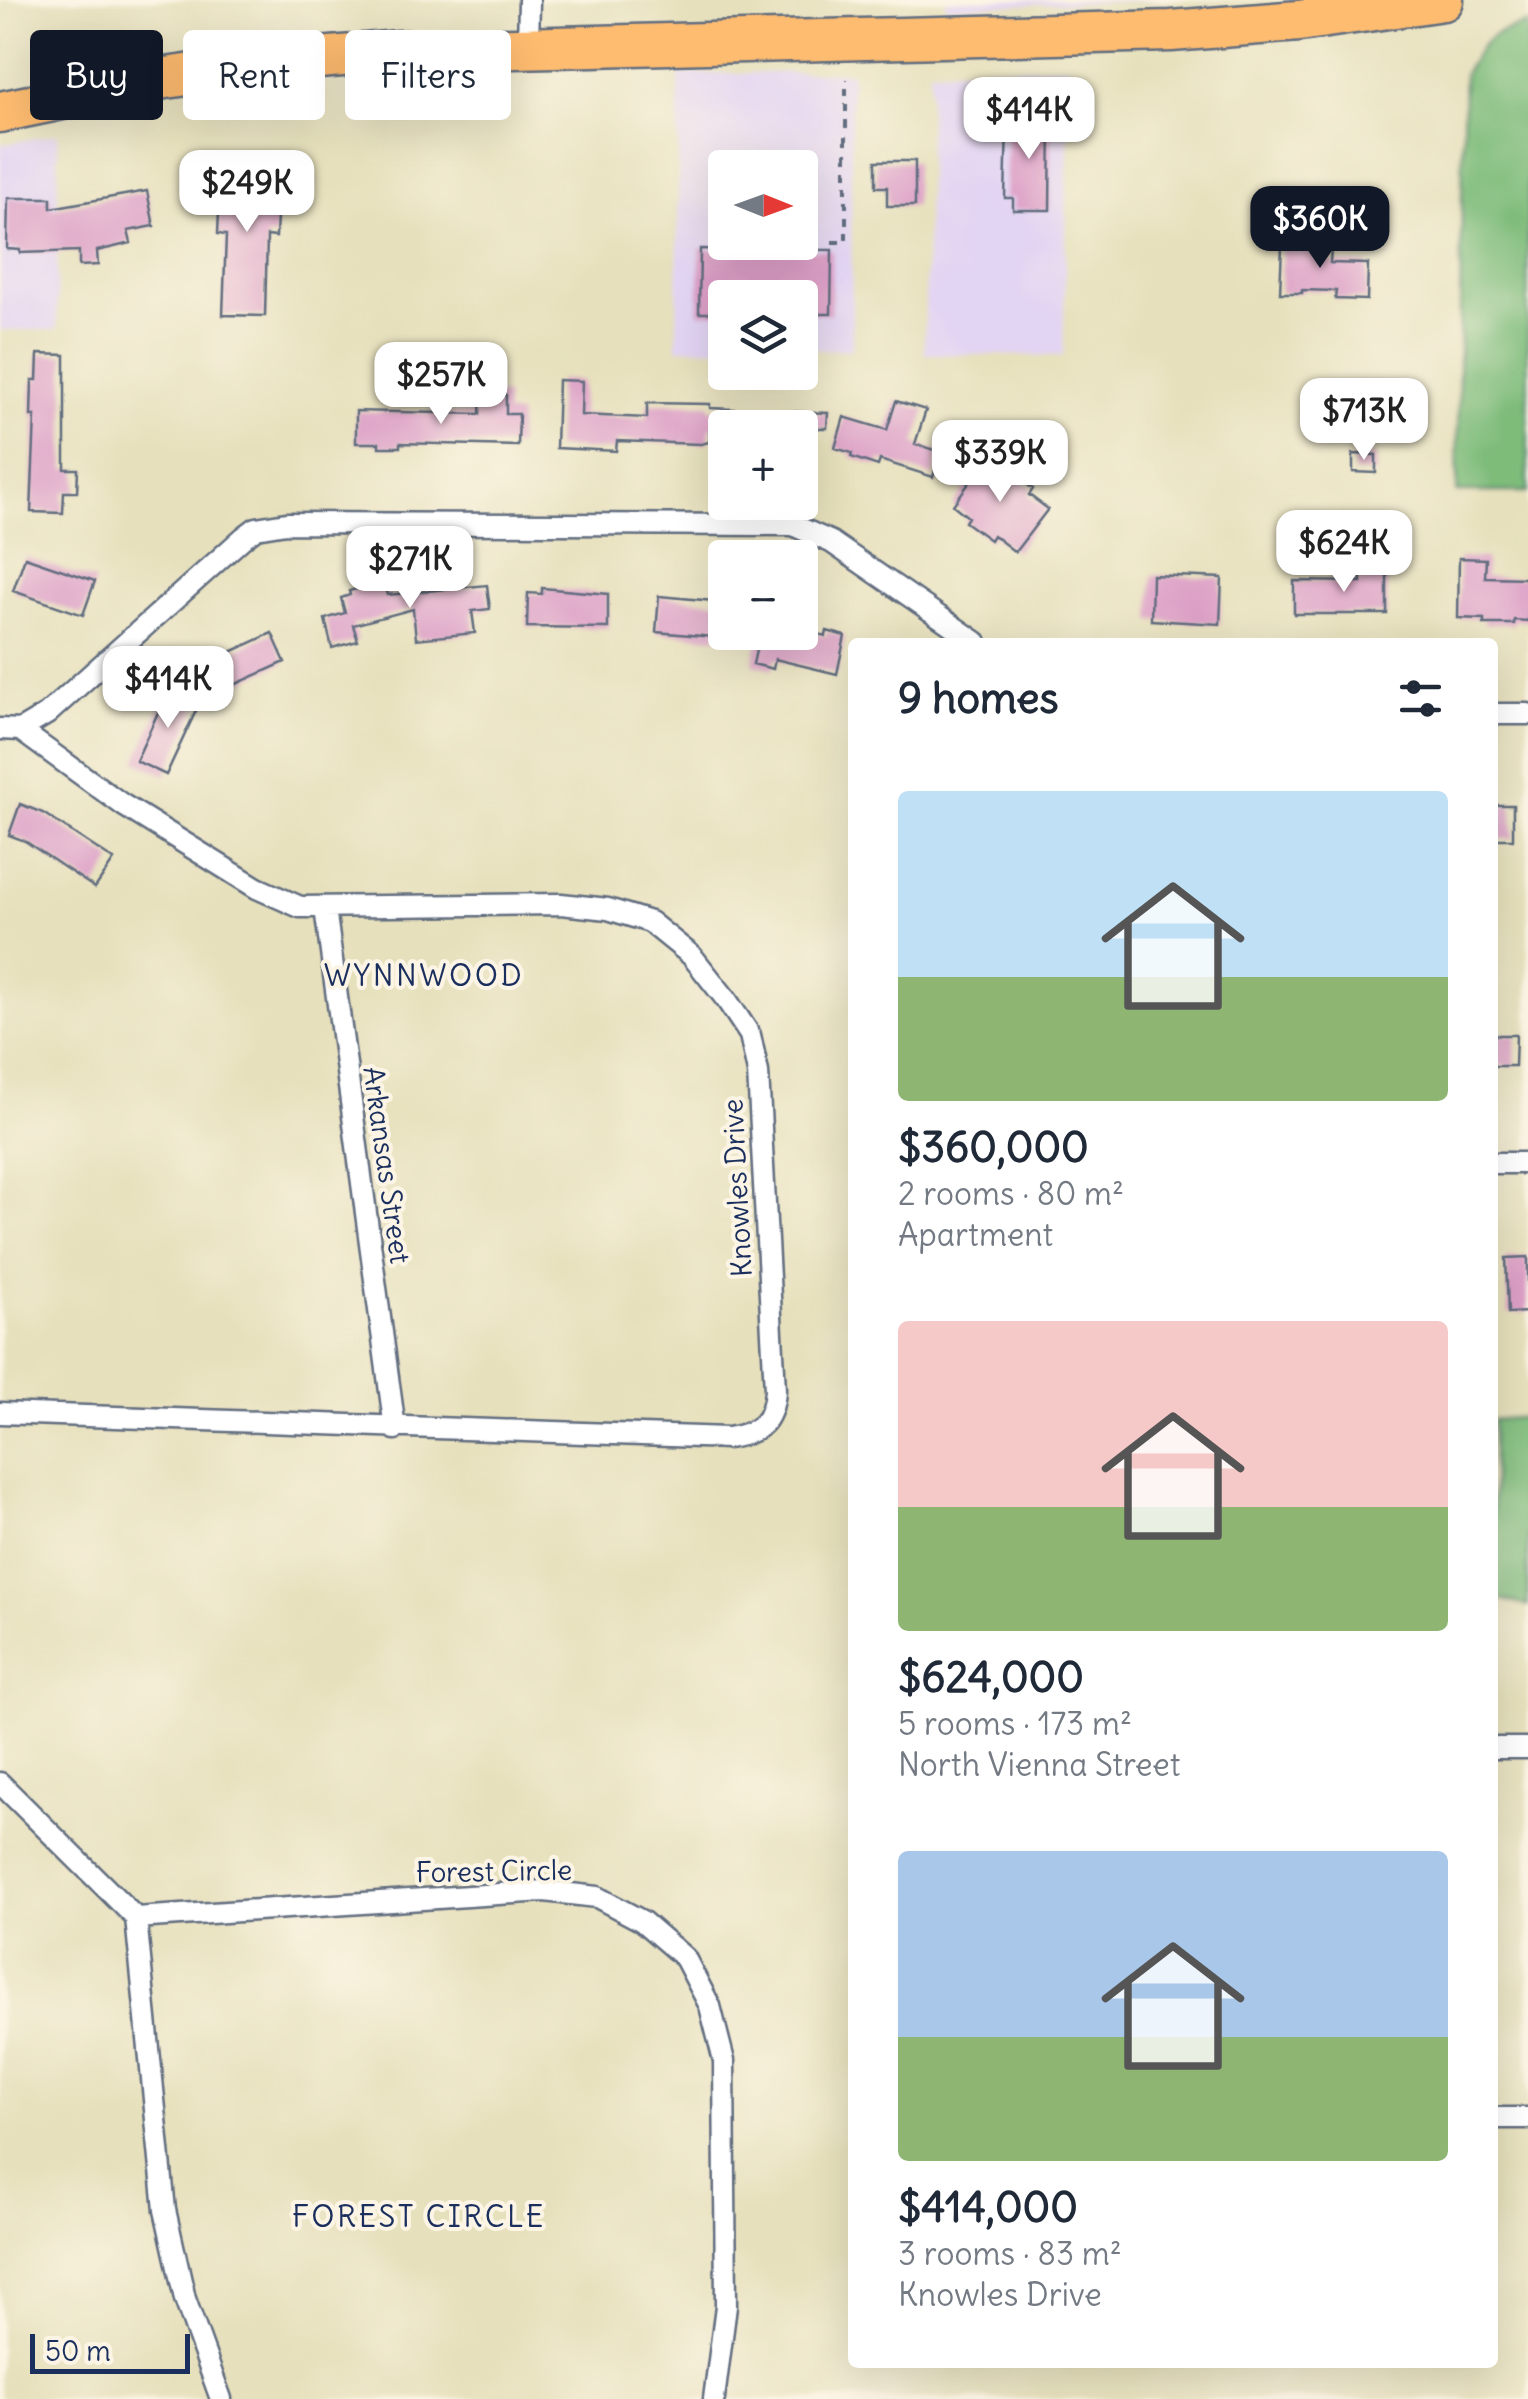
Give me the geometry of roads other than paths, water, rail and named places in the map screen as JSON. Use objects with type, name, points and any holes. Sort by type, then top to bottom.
[{"type":"highway","points":[[0,112],[159,79],[399,50],[1171,31],[1299,21],[1443,0]]},
{"type":"street","points":[[528,46],[529,0]]},
{"type":"street","points":[[10,729],[46,714],[244,537],[256,528],[286,522],[793,526],[831,542],[970,638]]},
{"type":"street","points":[[1498,714],[1528,714]]},
{"type":"street","name":"Knowles Drive","points":[[0,1413],[728,1438],[748,1435],[764,1423],[774,1412],[775,1390],[758,1072],[750,1035],[692,956],[650,922],[608,909],[561,904],[300,907],[257,888],[122,805],[10,729]]},
{"type":"street","name":"Arkansas Street","points":[[325,908],[395,1429]]},
{"type":"street","points":[[1498,1162],[1528,1163]]},
{"type":"street","points":[[1498,1748],[1528,1748]]},
{"type":"street","points":[[0,1783],[136,1918],[165,2210],[185,2299],[222,2399]]},
{"type":"street","name":"Forest Circle","points":[[136,1918],[544,1892],[597,1897],[642,1920],[685,1958],[710,2006],[724,2062],[726,2306],[714,2399]]},
{"type":"street","points":[[1498,2118],[1528,2118]]},
{"type":"district","name":"WYNNWOOD","points":[[424,976]]},
{"type":"district","name":"FOREST CIRCLE","points":[[419,2217]]}]
